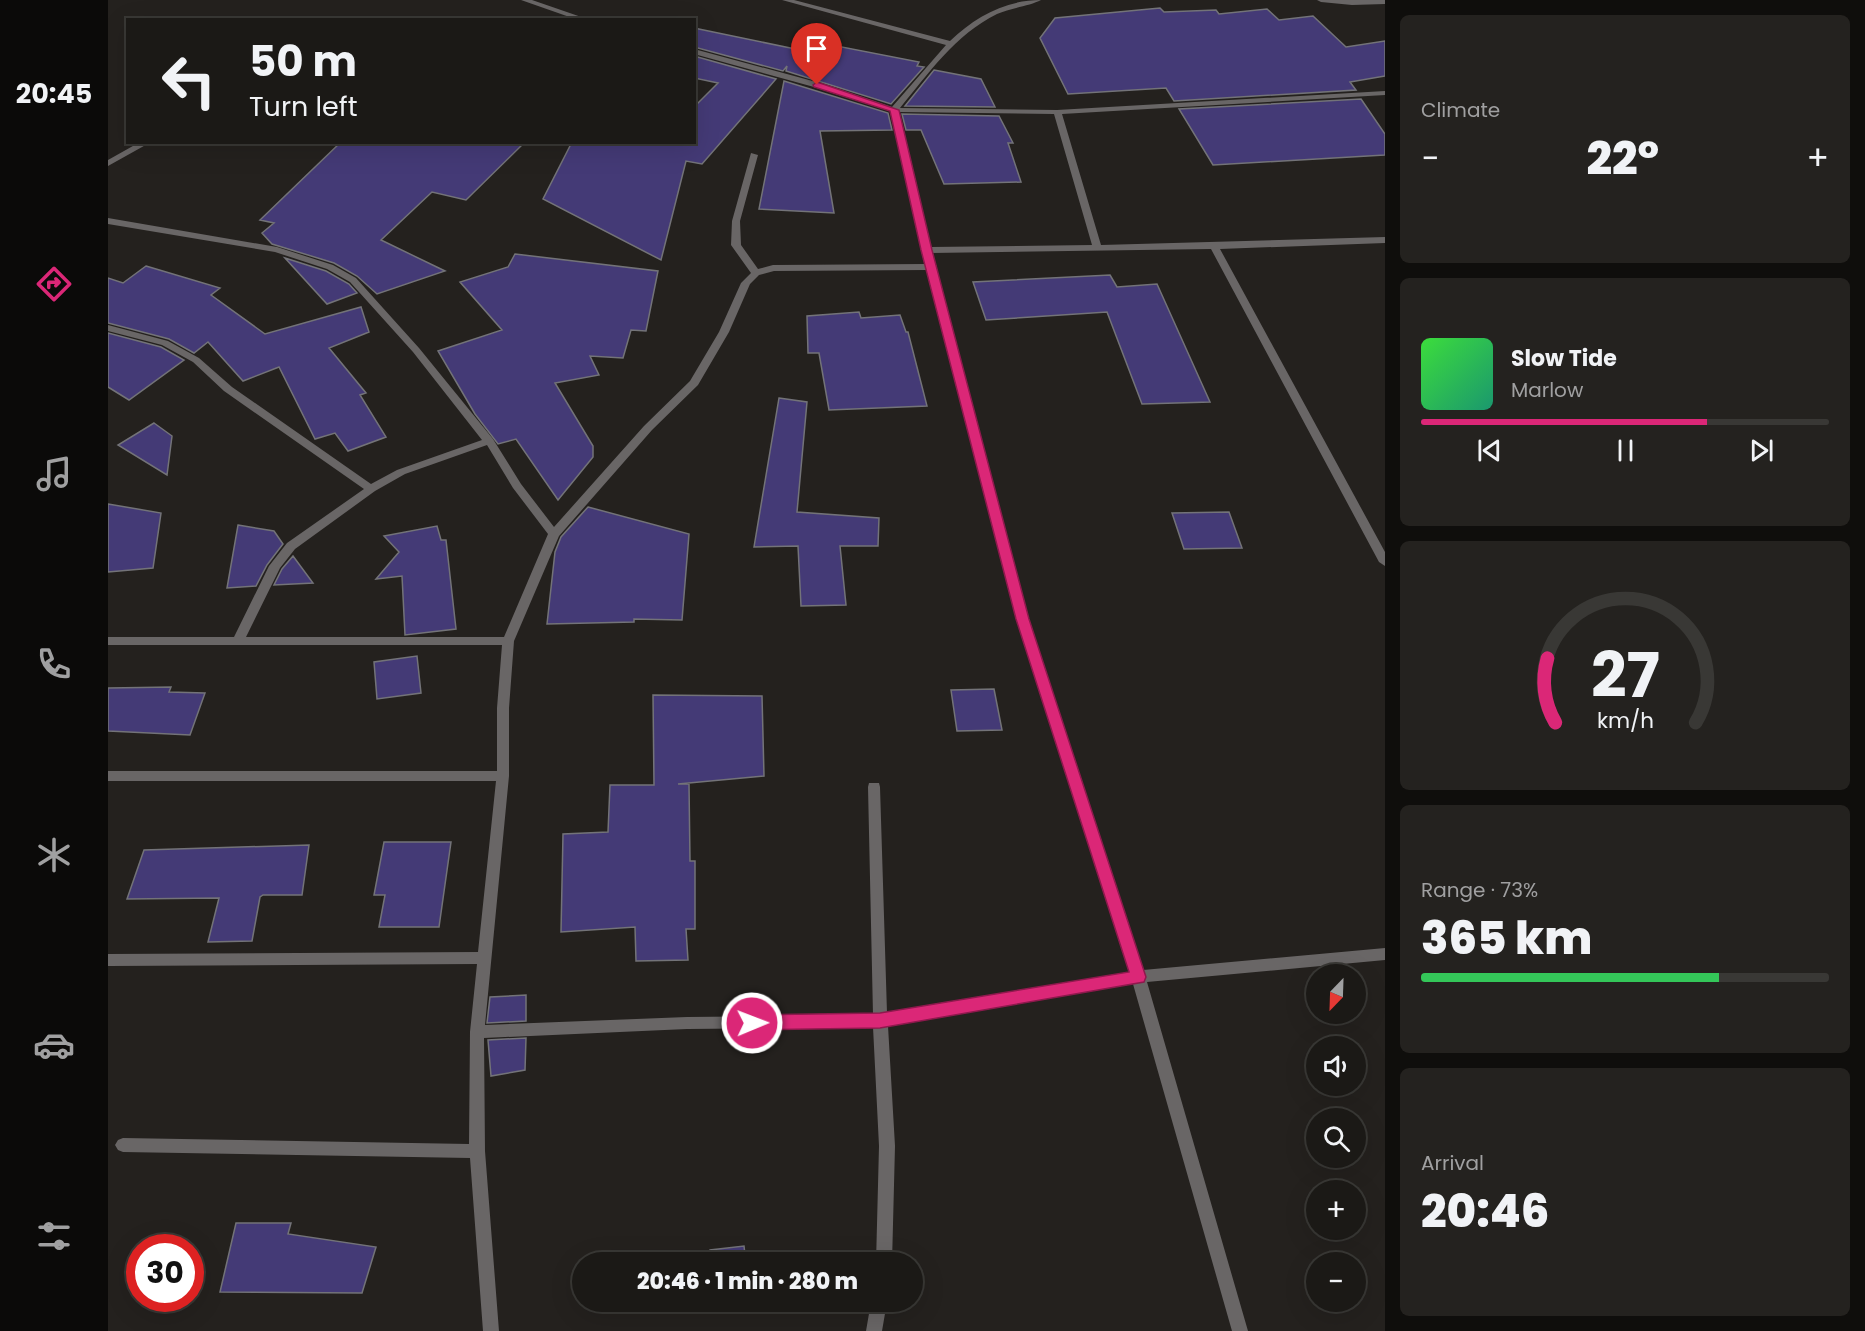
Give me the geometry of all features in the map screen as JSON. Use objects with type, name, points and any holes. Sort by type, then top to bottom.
[{"type":"street","points":[[525,0],[581,18]]},
{"type":"street","points":[[791,0],[951,44]]},
{"type":"street","points":[[894,110],[951,44],[979,20],[1013,5],[1037,0]]},
{"type":"street","points":[[1321,0],[1352,3],[1385,2]]},
{"type":"street","points":[[696,52],[817,85],[894,110],[1057,112],[1385,93]]},
{"type":"street","points":[[894,110],[926,250],[1023,619],[1138,977],[1240,1331]]},
{"type":"street","points":[[1057,112],[1097,248]]},
{"type":"street","points":[[108,163],[143,144]]},
{"type":"street","points":[[754,155],[736,221],[736,245],[756,273]]},
{"type":"street","points":[[108,222],[277,250],[330,267],[353,280],[416,350],[489,441],[517,486],[554,534]]},
{"type":"street","points":[[926,250],[1214,246],[1385,240]]},
{"type":"street","points":[[1214,246],[1385,562]]},
{"type":"street","points":[[491,1331],[477,1150],[477,1032],[503,776],[502,708],[508,641],[554,534],[648,428],[694,383],[724,332],[746,283],[756,273],[773,268],[932,267]]},
{"type":"street","points":[[108,328],[165,343],[196,360],[228,389],[371,489]]},
{"type":"street","points":[[237,642],[275,566],[291,546],[371,489],[401,472],[489,441]]},
{"type":"street","points":[[108,640],[508,641]]},
{"type":"street","points":[[108,776],[503,776]]},
{"type":"street","points":[[874,787],[880,1021],[887,1146],[884,1252]]},
{"type":"street","points":[[477,1032],[687,1023],[880,1021],[1138,977],[1385,954]]},
{"type":"street","points":[[108,960],[483,958]]},
{"type":"street","points":[[123,1145],[477,1150]]},
{"type":"street","points":[[874,1331],[877,1312]]},
{"type":"building","points":[[1160,8],[1164,12],[1216,10],[1219,14],[1267,9],[1279,20],[1313,16],[1346,47],[1385,41],[1385,76],[1350,82],[1356,90],[1174,101],[1166,88],[1068,94],[1040,38],[1055,18]]},
{"type":"building","points":[[696,28],[800,50],[806,40],[919,62],[917,66],[924,67],[891,104],[786,71],[787,66],[783,71],[696,48]]},
{"type":"building","points":[[696,57],[776,79],[702,164],[686,161],[661,260],[543,199],[571,144],[696,144],[696,105],[718,83],[696,78]]},
{"type":"building","points":[[934,70],[981,79],[995,107],[905,106]]},
{"type":"building","points":[[784,81],[888,113],[892,130],[820,131],[834,213],[759,209]]},
{"type":"building","points":[[1361,99],[1385,134],[1385,155],[1213,165],[1179,109]]},
{"type":"building","points":[[902,114],[999,116],[1013,143],[1008,143],[1021,182],[944,184],[921,130],[906,130]]},
{"type":"building","points":[[339,144],[523,144],[466,200],[432,192],[381,240],[445,271],[377,294],[357,276],[334,263],[272,244],[262,233],[274,223],[260,220]]},
{"type":"building","points":[[515,254],[658,271],[646,331],[631,330],[623,358],[590,356],[599,375],[555,383],[593,446],[593,457],[558,500],[516,439],[498,444],[475,414],[438,351],[502,330],[460,282],[508,267]]},
{"type":"building","points":[[285,258],[326,271],[349,284],[357,293],[327,304]]},
{"type":"building","points":[[146,266],[220,288],[211,295],[265,334],[361,307],[369,332],[329,348],[366,393],[360,395],[386,437],[348,451],[335,433],[315,439],[279,367],[243,381],[208,342],[194,353],[169,339],[108,323],[108,278],[123,283]]},
{"type":"building","points":[[1110,275],[1117,287],[1157,284],[1210,402],[1142,404],[1107,312],[986,320],[973,282]]},
{"type":"building","points":[[859,312],[861,318],[900,315],[906,332],[908,332],[927,406],[829,410],[819,353],[808,353],[807,316]]},
{"type":"building","points":[[108,333],[161,347],[184,360],[129,400],[108,387]]},
{"type":"building","points":[[779,398],[807,402],[797,512],[879,518],[878,546],[840,546],[846,605],[801,606],[798,546],[754,547]]},
{"type":"building","points":[[154,423],[172,436],[167,475],[118,445]]},
{"type":"building","points":[[108,504],[161,513],[153,568],[108,572]]},
{"type":"building","points":[[588,507],[689,534],[682,620],[634,619],[634,622],[547,624],[555,552],[561,537]]},
{"type":"building","points":[[1229,512],[1242,548],[1184,549],[1172,513]]},
{"type":"building","points":[[238,525],[274,531],[283,544],[267,565],[256,586],[227,588]]},
{"type":"building","points":[[437,526],[441,540],[446,540],[456,629],[405,635],[402,576],[376,579],[399,552],[384,536]]},
{"type":"building","points":[[293,556],[313,583],[274,585],[282,569]]},
{"type":"building","points":[[417,656],[421,693],[377,699],[374,662]]},
{"type":"building","points":[[171,687],[169,692],[205,693],[190,735],[108,731],[108,688]]},
{"type":"building","points":[[994,689],[1002,730],[957,731],[951,690]]},
{"type":"building","points":[[653,695],[762,696],[764,776],[678,784],[689,784],[690,861],[695,861],[695,929],[686,929],[688,960],[636,961],[635,927],[561,932],[563,834],[608,832],[610,785],[654,785]]},
{"type":"building","points":[[384,842],[451,842],[439,927],[379,927],[385,895],[374,895]]},
{"type":"building","points":[[309,845],[302,895],[263,895],[260,897],[252,941],[208,942],[219,898],[127,899],[144,850]]},
{"type":"building","points":[[526,995],[526,1021],[487,1023],[490,997]]},
{"type":"building","points":[[526,1038],[525,1070],[491,1076],[488,1040]]},
{"type":"building","points":[[236,1223],[291,1223],[288,1234],[376,1247],[362,1293],[220,1292]]},
{"type":"building","points":[[744,1246],[745,1252],[710,1252],[710,1250]]},
{"type":"route","points":[[752,1023],[880,1021],[1138,977],[1023,619],[926,250],[894,110],[817,85]]}]
